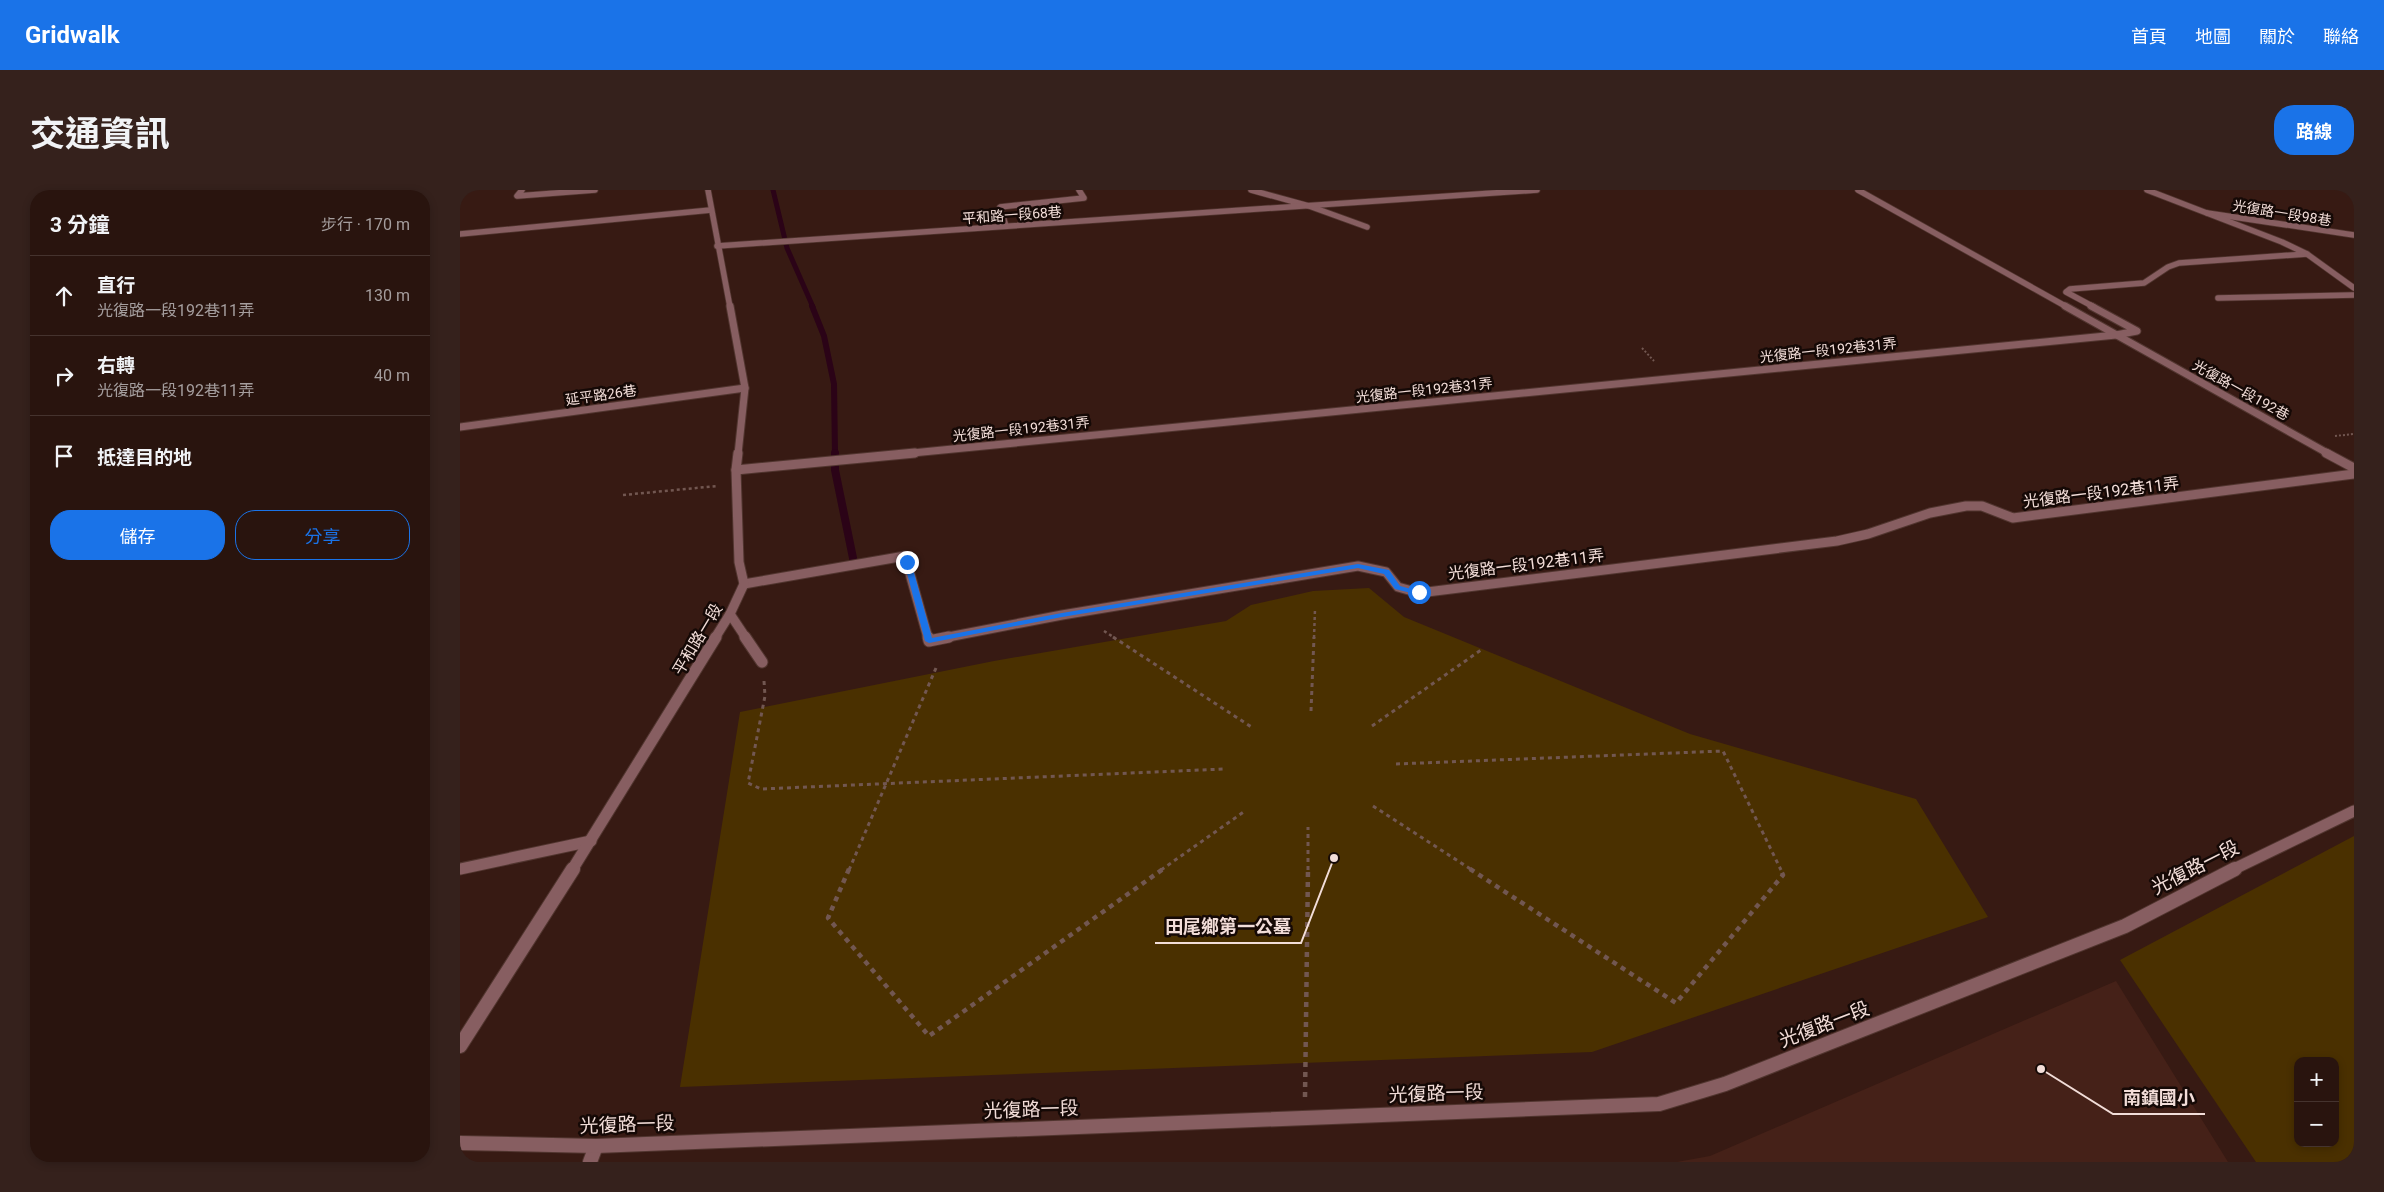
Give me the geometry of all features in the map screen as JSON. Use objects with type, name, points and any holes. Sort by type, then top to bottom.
[{"type":"street","points":[[522,190],[517,196],[596,190]]},
{"type":"street","points":[[708,190],[745,388],[736,470],[739,562],[744,584]]},
{"type":"street","points":[[1006,226],[1000,207],[1084,198],[1079,190]]},
{"type":"street","name":"平和路一段68巷","points":[[1251,190],[1308,206]]},
{"type":"street","name":"平和路一段68巷","points":[[717,246],[1537,190]]},
{"type":"street","name":"光復路一段192巷","points":[[1858,190],[2354,468]]},
{"type":"street","points":[[2146,190],[2307,254],[2354,288]]},
{"type":"street","points":[[1308,206],[1366,227]]},
{"type":"street","points":[[460,234],[711,210]]},
{"type":"street","name":"光復路一段98巷","points":[[2207,213],[2354,235]]},
{"type":"street","name":"光復路一段192巷31弄","points":[[736,470],[2116,335],[2137,331],[2066,292],[2070,289],[2144,283],[2168,266],[2179,263],[2307,254]]},
{"type":"street","points":[[2218,298],[2354,295]]},
{"type":"street","name":"延平路26巷","points":[[460,427],[745,388]]},
{"type":"street","name":"光復路一段192巷11弄","points":[[744,584],[905,556],[929,641],[1062,615],[1358,566],[1386,572],[1398,587],[1419,592],[1837,541],[1868,534],[1930,513],[1966,506],[1982,506],[2013,518],[2354,474]]},
{"type":"street","name":"平和路一段","points":[[460,1046],[591,841],[730,614],[744,584]]},
{"type":"street","points":[[730,614],[762,662]]},
{"type":"street","name":"光復路一段","points":[[460,1143],[596,1146],[1659,1104],[1725,1084],[2124,926],[2282,845],[2354,811]]},
{"type":"street","points":[[460,869],[591,841]]},
{"type":"street","points":[[590,1162],[596,1146]]},
{"type":"path","points":[[623,494],[736,484]]},
{"type":"path","points":[[1312,711],[1315,609]]},
{"type":"path","points":[[1104,632],[1253,728]]},
{"type":"path","points":[[1372,726],[1481,650]]},
{"type":"path","points":[[762,662],[765,696],[748,783],[761,790],[1224,770]]},
{"type":"path","points":[[936,668],[828,918],[929,1036],[1245,811]]},
{"type":"path","points":[[1373,806],[1676,1003],[1783,875],[1722,751],[1396,764]]},
{"type":"path","points":[[1305,1118],[1308,828]]},
{"type":"shaded area","points":[[1369,588],[1404,617],[1690,734],[1916,799],[1988,917],[1592,1052],[680,1087],[740,712],[994,661],[1226,621],[1251,605],[1313,591]]},
{"type":"shaded area","points":[[2354,836],[2354,1162],[2256,1162],[2120,960]]},
{"type":"shaded area","points":[[2116,981],[2228,1162],[1677,1162],[1710,1156]]},
{"type":"waterway","points":[[773,190],[787,248],[813,307]]},
{"type":"waterway","points":[[812,306],[824,336],[834,384],[835,454]]},
{"type":"waterway","points":[[835,454],[835,470],[853,558]]},
{"type":"place","name":"田尾鄉第一公墓","points":[[1334,858]]},
{"type":"place","name":"南鎮國小","points":[[2041,1069]]},
{"type":"route","points":[[907,562],[929,641],[1062,615],[1358,566],[1386,572],[1398,587],[1419,592]]}]
